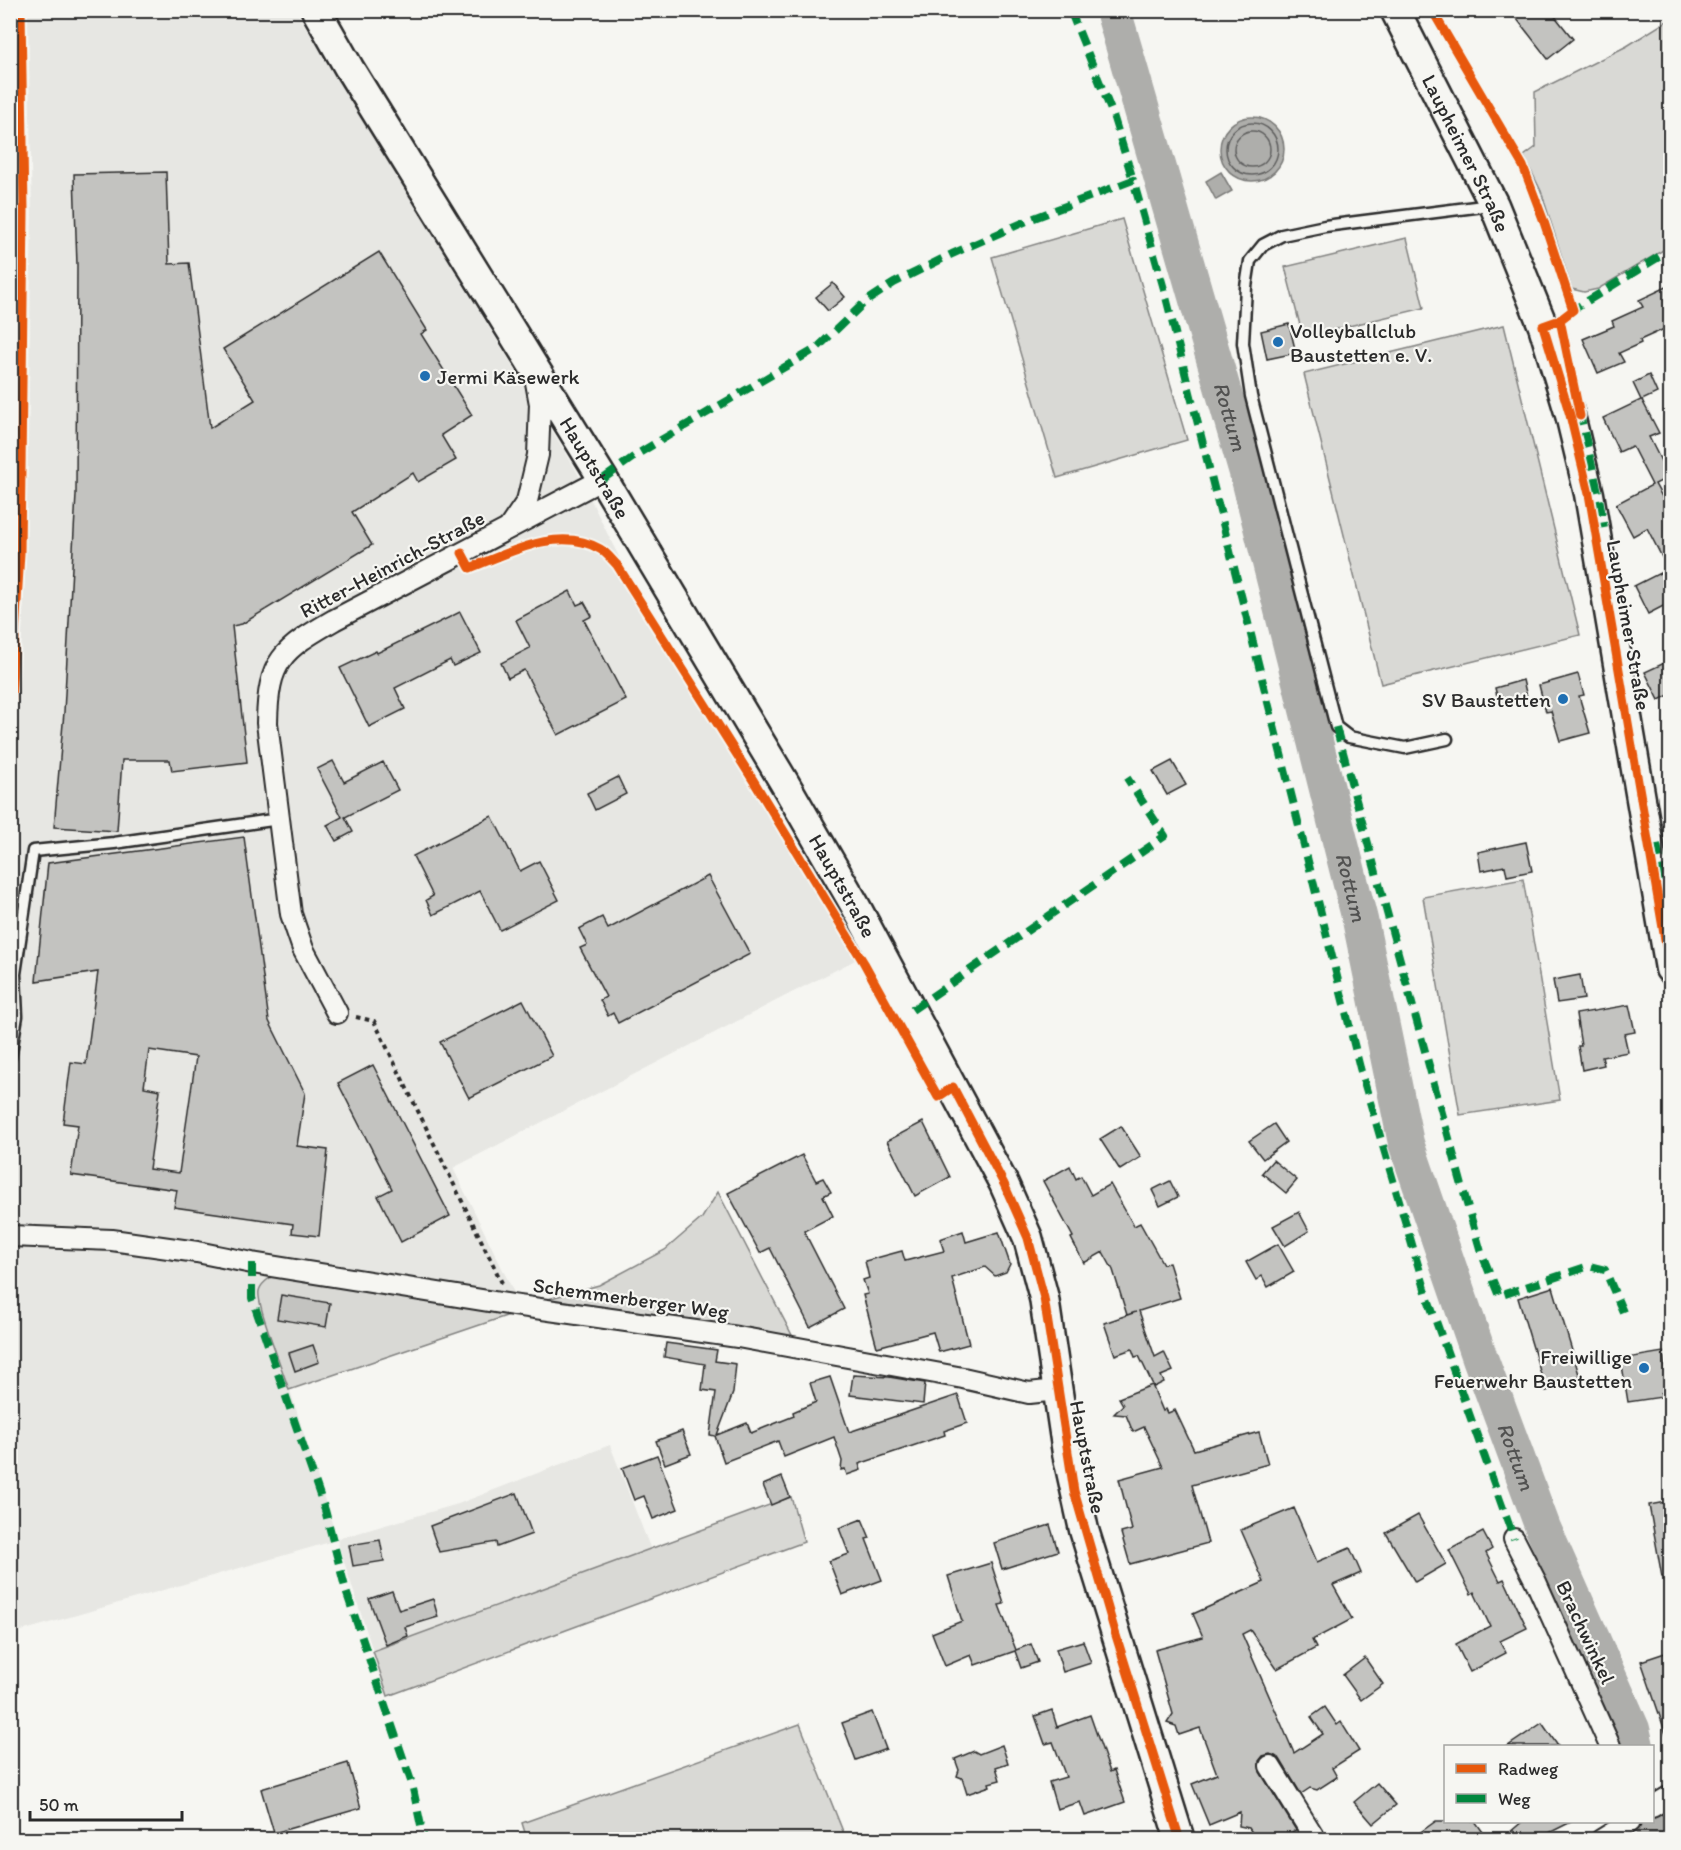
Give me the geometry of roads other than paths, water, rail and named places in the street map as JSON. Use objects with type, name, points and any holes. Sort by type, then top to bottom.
[{"type":"main road","name":"Hauptstraße","points":[[316,10],[349,68],[603,479],[784,782],[936,1054],[1004,1184],[1028,1238],[1044,1298],[1074,1491],[1084,1530],[1180,1839]]},
{"type":"main road","name":"Laupheimer Straße","points":[[1395,10],[1494,205],[1543,326],[1570,415],[1589,494],[1666,911],[1671,969]]},
{"type":"street","points":[[506,530],[527,501],[538,455],[540,404],[533,367]]},
{"type":"street","name":"Ritter-Heinrich-Straße","points":[[337,1013],[303,949],[291,914],[267,723],[268,697],[276,664],[298,640],[603,479]]},
{"type":"street","name":"Schemmerberger Weg","points":[[10,1236],[112,1240],[197,1252],[513,1305],[793,1347],[963,1378],[1029,1393],[1058,1390]]},
{"type":"street","name":"Brachwinkel","points":[[1514,1539],[1611,1745]]},
{"type":"street","points":[[1270,1766],[1316,1839]]},
{"type":"street","points":[[1654,1807],[1670,1796]]},
{"type":"street","points":[[1601,1839],[1626,1823]]},
{"type":"lane","points":[[1447,739],[1405,748],[1349,737],[1336,727],[1251,396],[1243,344],[1246,287],[1250,261],[1263,245],[1282,235],[1325,226],[1494,205]]},
{"type":"lane","points":[[10,1058],[18,1016],[15,974],[33,851],[114,843],[279,819]]},
{"type":"water","points":[[1252,117],[1270,123],[1278,131],[1284,149],[1278,167],[1270,175],[1252,181],[1234,175],[1226,167],[1220,149],[1226,131],[1234,123]]},
{"type":"water","points":[[1221,172],[1232,191],[1216,200],[1206,181]]},
{"type":"waterway","name":"Rottum","points":[[1113,10],[1250,483],[1360,920],[1406,1143],[1480,1358],[1543,1528],[1632,1729],[1636,1745]]},
{"type":"waterway","name":"Rottum","points":[[1652,1823],[1656,1840]]},
{"type":"place","name":"Volleyballclub Baustetten e. V.","points":[[1278,342]]},
{"type":"place","name":"Jermi Käsewerk","points":[[425,376]]},
{"type":"place","name":"SV Baustetten","points":[[1563,699]]},
{"type":"place","name":"Freiwillige Feuerwehr Baustetten","points":[[1644,1368]]}]
